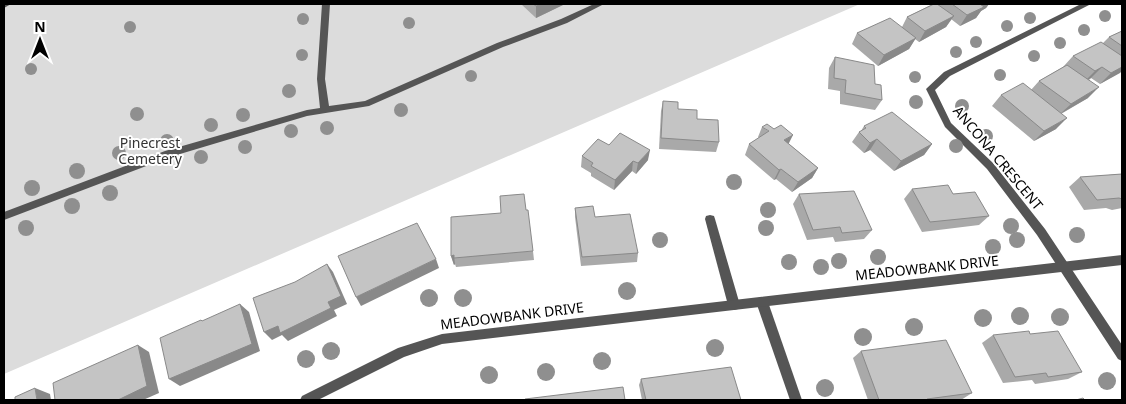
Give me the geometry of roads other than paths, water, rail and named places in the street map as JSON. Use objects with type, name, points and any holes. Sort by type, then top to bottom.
[{"type":"street","points":[[325,110],[321,79],[326,4]]},
{"type":"street","points":[[4,216],[168,154],[307,113],[366,104],[500,45],[564,21],[600,4]]},
{"type":"street","name":"ANCONA CRESCENT","points":[[1064,268],[1041,232],[990,166],[948,125],[930,90],[947,74],[1087,4]]},
{"type":"street","points":[[710,220],[734,305]]},
{"type":"street","name":"MEADOWBANK DRIVE","points":[[306,400],[402,352],[442,339],[1122,260]]},
{"type":"street","points":[[1064,268],[1122,355]]},
{"type":"street","points":[[762,302],[796,400]]},
{"type":"park label","name":"Pinecrest Cemetery","points":[[150,152]]}]
